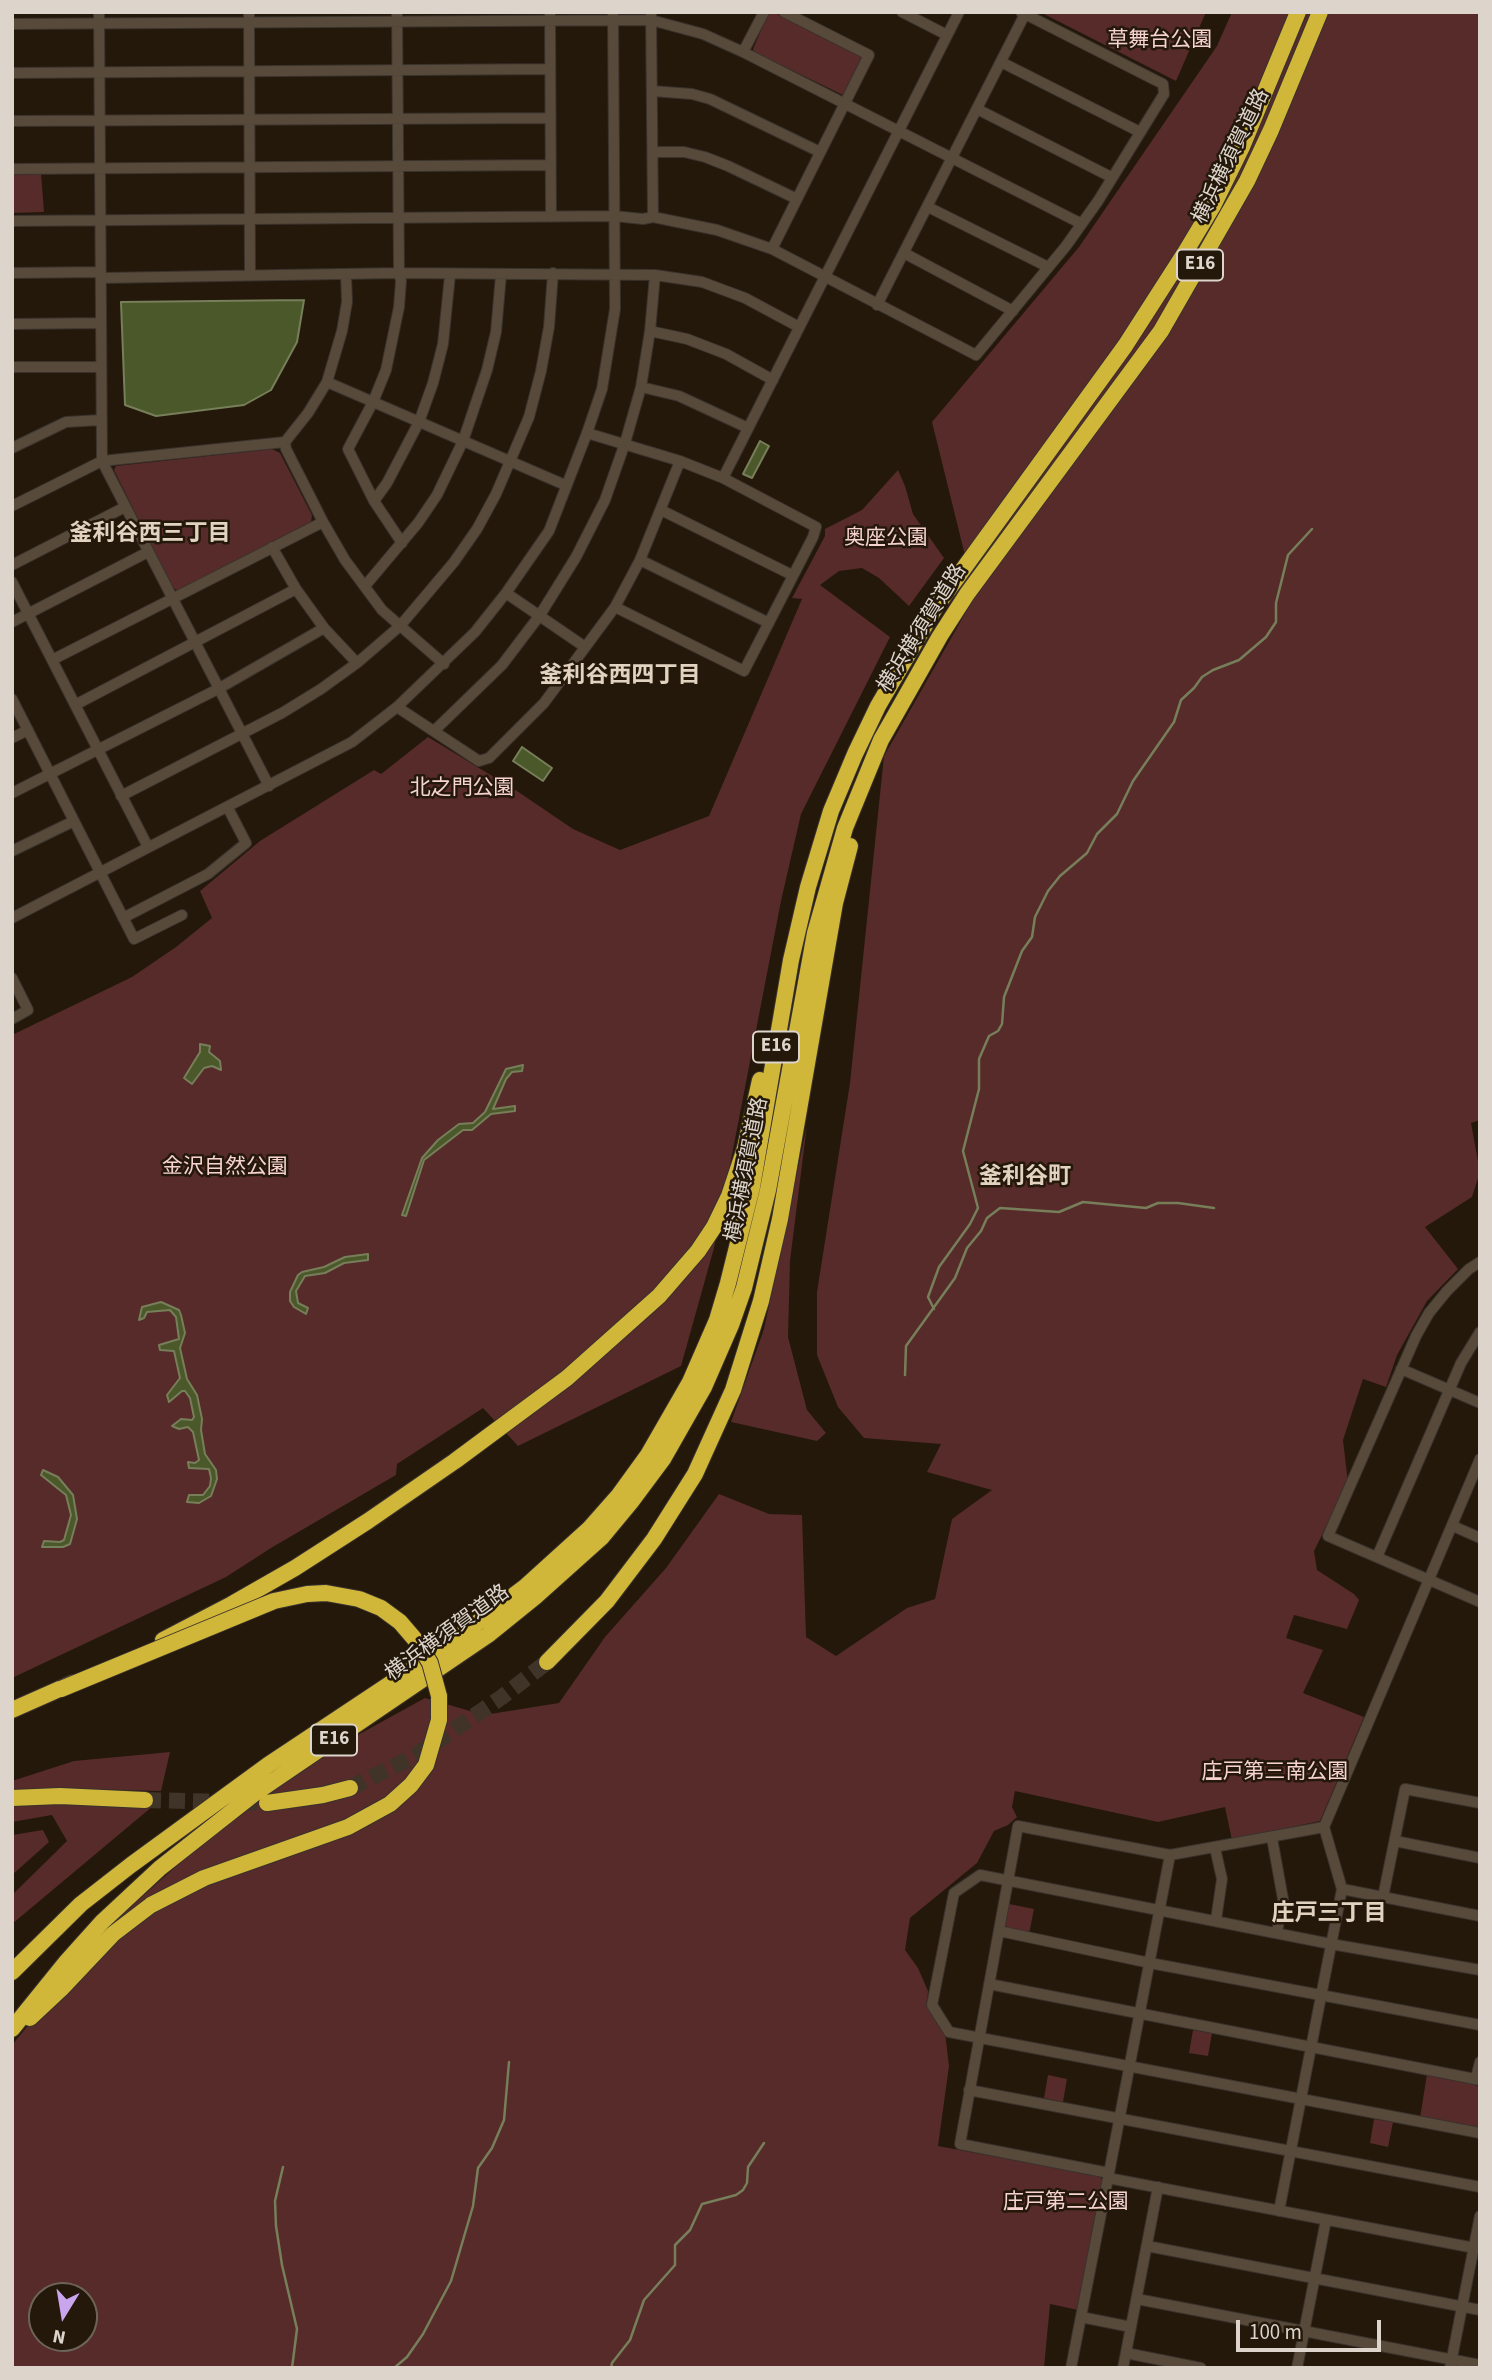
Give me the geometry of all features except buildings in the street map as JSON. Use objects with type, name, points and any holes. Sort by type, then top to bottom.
[{"type":"highway","name":"横浜横須賀道路","points":[[692,1394],[741,1237],[763,1127],[791,960],[808,887],[831,811],[855,754],[878,706],[935,608],[1125,346],[1180,262],[1213,206],[1242,147],[1298,12]]},
{"type":"highway","name":"横浜横須賀道路","points":[[12,2031],[66,1961],[102,1922],[160,1868],[254,1794],[488,1634],[535,1597],[601,1537],[631,1502],[692,1394],[718,1358],[744,1288],[768,1190],[816,933],[845,828],[881,740],[967,594],[1161,331],[1206,255],[1271,130],[1320,12]]},
{"type":"highway","name":"E16","points":[[547,1662],[573,1637],[627,1575],[654,1539],[695,1474],[726,1408],[765,1285],[785,1194],[835,904],[881,740]]},
{"type":"highway","name":"E16","points":[[61,1689],[193,1625],[295,1567],[390,1506],[577,1369],[659,1296],[684,1269],[714,1227],[729,1196],[746,1148],[796,904],[831,811]]},
{"type":"highway","name":"横浜横須賀道路","points":[[12,1972],[81,1904],[163,1840],[268,1765],[441,1650],[525,1587],[589,1529],[656,1457]]},
{"type":"highway","name":"E16","points":[[12,1710],[274,1601],[326,1593],[359,1599],[380,1608],[400,1622],[418,1643],[430,1664],[439,1696],[439,1720],[426,1765],[411,1785],[390,1804],[348,1827],[204,1878],[151,1905],[113,1934],[61,1989],[12,2031]]},
{"type":"highway","points":[[267,1803],[350,1788]]},
{"type":"highway","points":[[12,1798],[60,1796],[145,1800]]},
{"type":"street","points":[[743,52],[764,12]]},
{"type":"street","points":[[772,249],[869,55],[784,12]]},
{"type":"street","points":[[902,12],[947,35]]},
{"type":"street","points":[[723,478],[959,12]]},
{"type":"street","points":[[12,221],[653,217],[717,230],[772,249],[825,278],[877,305],[976,355],[1066,246],[1098,201],[1164,94],[1163,84],[1024,13],[877,305]]},
{"type":"street","points":[[397,16],[401,281],[394,337],[386,370],[373,402],[348,449],[374,501],[402,543]]},
{"type":"street","points":[[12,918],[352,742],[397,707],[475,632],[549,531],[602,389],[610,351],[615,309],[613,16]]},
{"type":"street","points":[[651,16],[653,217]]},
{"type":"street","points":[[12,24],[99,18],[651,16],[743,52],[1080,223]]},
{"type":"street","points":[[550,17],[551,217]]},
{"type":"street","points":[[99,18],[102,461],[269,786]]},
{"type":"street","points":[[249,18],[250,275]]},
{"type":"street","points":[[1001,62],[1140,132]]},
{"type":"street","points":[[12,73],[550,69]]},
{"type":"street","points":[[652,90],[692,94],[710,99],[820,152]]},
{"type":"street","points":[[977,109],[1111,177]]},
{"type":"street","points":[[12,121],[550,118]]},
{"type":"street","points":[[653,152],[684,152],[705,157],[797,199]]},
{"type":"street","points":[[12,169],[550,165]]},
{"type":"street","points":[[928,207],[1048,267]]},
{"type":"street","points":[[904,253],[1013,311]]},
{"type":"street","points":[[12,273],[655,275],[702,282],[745,299],[799,327]]},
{"type":"street","points":[[121,796],[302,701],[357,663],[400,626],[454,562],[477,529],[512,461],[529,417],[549,327],[553,273]]},
{"type":"street","points":[[12,506],[102,461],[285,442],[308,413],[327,382],[342,331],[347,302],[346,275]]},
{"type":"street","points":[[374,501],[387,484],[419,422],[433,383],[443,344],[450,275]]},
{"type":"street","points":[[365,586],[402,543],[437,495],[463,441],[487,370],[502,275]]},
{"type":"street","points":[[435,731],[502,665],[540,615],[576,557],[599,512],[625,443],[641,387],[655,275]]},
{"type":"street","points":[[12,324],[100,323]]},
{"type":"street","points":[[650,331],[687,340],[726,354],[773,380]]},
{"type":"street","points":[[12,367],[101,367]]},
{"type":"street","points":[[327,382],[565,485]]},
{"type":"street","points":[[641,387],[679,396],[748,428]]},
{"type":"street","points":[[12,448],[66,422],[102,420]]},
{"type":"street","points":[[587,433],[680,461],[723,478],[816,527],[744,671],[615,607]]},
{"type":"street","points":[[285,442],[286,449],[323,522],[345,560],[382,610],[444,664]]},
{"type":"street","points":[[397,707],[479,761],[484,761],[544,703],[615,607],[640,560],[680,461]]},
{"type":"street","points":[[12,565],[125,507]]},
{"type":"street","points":[[662,510],[792,575]]},
{"type":"street","points":[[52,660],[323,522]]},
{"type":"street","points":[[272,547],[296,589],[324,628],[357,663]]},
{"type":"street","points":[[12,622],[148,552]]},
{"type":"street","points":[[640,560],[769,623]]},
{"type":"street","points":[[12,582],[96,751],[148,847]]},
{"type":"street","points":[[75,705],[296,589]]},
{"type":"street","points":[[506,593],[585,647]]},
{"type":"street","points":[[12,793],[219,689],[324,628]]},
{"type":"street","points":[[12,698],[134,939],[182,915]]},
{"type":"street","points":[[12,738],[28,730]]},
{"type":"street","points":[[123,918],[208,874],[246,843],[228,808]]},
{"type":"street","points":[[12,852],[74,821]]},
{"type":"street","points":[[12,978],[28,1010],[12,1019]]},
{"type":"street","points":[[1480,1262],[1469,1269],[1429,1313],[1401,1369],[1328,1536],[1480,1602]]},
{"type":"street","points":[[1377,1557],[1461,1363],[1480,1332]]},
{"type":"street","points":[[1401,1369],[1480,1403]]},
{"type":"street","points":[[1279,2211],[1342,1889],[1324,1827],[1476,1475],[1480,1459]]},
{"type":"street","points":[[1452,1526],[1480,1538]]},
{"type":"street","points":[[1383,1897],[1405,1789],[1480,1803]]},
{"type":"street","points":[[1324,1827],[1170,1855],[1018,1826],[960,2144],[1158,2187],[1477,2248]]},
{"type":"street","points":[[1272,1838],[1283,1899],[1278,1932]]},
{"type":"street","points":[[1395,1841],[1480,1858]]},
{"type":"street","points":[[1216,1848],[1222,1879],[1216,1920]]},
{"type":"street","points":[[1071,2368],[1170,1855]]},
{"type":"street","points":[[1480,1970],[1331,1944],[980,1875],[954,1893],[932,2005],[949,2032],[1480,2133]]},
{"type":"street","points":[[1342,1889],[1480,1916]]},
{"type":"street","points":[[999,1931],[1150,1963],[1480,2025]]},
{"type":"street","points":[[989,1984],[1478,2079],[1480,2062]]},
{"type":"street","points":[[969,2090],[1480,2187]]},
{"type":"street","points":[[1124,2368],[1158,2187]]},
{"type":"street","points":[[1451,2363],[1477,2248],[1480,2216]]},
{"type":"street","points":[[1297,2368],[1325,2220]]},
{"type":"street","points":[[1147,2246],[1480,2310]]},
{"type":"street","points":[[1137,2299],[1305,2331],[1451,2363],[1480,2365]]},
{"type":"street","points":[[1081,2317],[1131,2327]]},
{"type":"street","points":[[1126,2353],[1201,2368]]},
{"type":"green space","points":[[769,12],[862,56],[845,96],[754,52]]},
{"type":"green space","name":"草舞台公園","points":[[1040,12],[1206,12],[1176,81]]},
{"type":"green space","points":[[1232,12],[1480,12],[1480,1120],[1471,1123],[1480,1172],[1472,1197],[1425,1227],[1458,1269],[1427,1301],[1397,1355],[1386,1387],[1363,1379],[1343,1440],[1348,1483],[1314,1551],[1317,1570],[1359,1600],[1347,1629],[1294,1615],[1286,1638],[1323,1650],[1303,1693],[1364,1717],[1320,1821],[1232,1840],[1225,1807],[1158,1822],[1015,1791],[1012,1807],[1017,1817],[1008,1825],[994,1831],[977,1863],[910,1918],[905,1950],[918,1968],[928,1991],[927,2006],[945,2032],[949,2066],[938,2146],[1100,2176],[1103,2181],[1078,2310],[1050,2304],[1044,2368],[12,2368],[12,2045],[109,1926],[198,1847],[277,1788],[345,1742],[425,1698],[484,1715],[559,1703],[605,1637],[666,1568],[719,1494],[769,1514],[802,1515],[806,1637],[836,1656],[907,1608],[935,1599],[952,1519],[992,1490],[927,1472],[941,1444],[864,1438],[838,1407],[817,1355],[817,1292],[850,1083],[884,756],[975,596],[932,422],[1079,247],[1217,46]]},
{"type":"green space","points":[[12,173],[41,173],[44,212],[12,213]]},
{"type":"green space","points":[[272,449],[280,453],[312,515],[311,523],[180,591],[172,588],[114,470],[116,466]]},
{"type":"green space","name":"金沢自然公園","points":[[898,470],[913,514],[944,558],[909,606],[879,578],[862,568],[839,571],[820,585],[890,637],[801,814],[781,901],[714,1248],[681,1366],[518,1446],[483,1408],[397,1464],[396,1475],[226,1577],[12,1678],[12,1035],[132,977],[176,947],[212,918],[200,891],[260,841],[374,770],[381,774],[428,737],[573,829],[620,850],[709,816],[802,599],[792,598],[825,536],[825,529],[862,510]]},
{"type":"green space","points":[[807,1125],[790,1261],[788,1337],[807,1410],[826,1433],[817,1441],[731,1422],[764,1329]]},
{"type":"green space","points":[[170,1752],[161,1791],[82,1789],[12,1792],[12,1781],[74,1761]]},
{"type":"green space","points":[[40,1801],[153,1806],[12,1924],[12,1895],[67,1841],[52,1815],[12,1822],[12,1804]]},
{"type":"green space","points":[[43,1830],[49,1842],[12,1875],[12,1835]]},
{"type":"green space","points":[[1009,1904],[1034,1909],[1029,1934],[1008,1930],[1005,1924]]},
{"type":"green space","points":[[1193,2030],[1212,2033],[1208,2056],[1189,2053]]},
{"type":"green space","points":[[1427,2074],[1470,2081],[1480,2088],[1480,2129],[1420,2118]]},
{"type":"green space","points":[[1048,2075],[1067,2079],[1063,2102],[1044,2098]]},
{"type":"green space","points":[[1374,2119],[1393,2122],[1388,2147],[1370,2143]]},
{"type":"shaded area","points":[[304,300],[297,342],[271,390],[244,405],[156,416],[125,405],[121,302]]},
{"type":"shaded area","points":[[760,441],[769,446],[752,478],[743,474]]},
{"type":"shaded area","points":[[522,747],[552,768],[543,781],[513,761]]},
{"type":"shaded area","points":[[200,1044],[210,1046],[209,1052],[220,1061],[221,1070],[212,1066],[204,1068],[192,1084],[184,1078],[200,1052]]},
{"type":"shaded area","points":[[523,1065],[522,1071],[512,1072],[506,1079],[493,1109],[515,1106],[515,1111],[491,1114],[472,1130],[463,1130],[424,1160],[406,1216],[402,1215],[422,1158],[438,1140],[459,1124],[473,1123],[485,1112],[506,1069]]},
{"type":"shaded area","points":[[368,1254],[368,1260],[344,1263],[325,1273],[305,1276],[296,1291],[298,1303],[308,1308],[306,1314],[294,1307],[290,1301],[290,1292],[302,1272],[324,1267],[345,1257]]},
{"type":"shaded area","points":[[161,1302],[179,1310],[181,1315],[185,1333],[180,1348],[187,1379],[197,1395],[205,1454],[216,1470],[217,1479],[211,1496],[199,1503],[187,1502],[189,1495],[203,1495],[210,1486],[209,1469],[189,1468],[188,1462],[195,1463],[199,1460],[193,1432],[188,1427],[179,1429],[172,1426],[181,1419],[192,1420],[194,1417],[190,1398],[185,1391],[169,1402],[167,1395],[180,1378],[174,1351],[160,1350],[159,1345],[179,1339],[176,1317],[170,1310],[147,1312],[144,1318],[139,1320],[142,1307]]},
{"type":"shaded area","points":[[43,1470],[58,1477],[73,1495],[77,1519],[70,1544],[63,1547],[42,1547],[44,1541],[64,1540],[71,1515],[66,1495],[41,1475]]},
{"type":"waterway","points":[[934,1309],[928,1297],[939,1267],[970,1224],[978,1208],[963,1151],[979,1089],[979,1059],[989,1036],[998,1031],[1002,1024],[1004,997],[1022,951],[1032,937],[1035,917],[1048,891],[1060,876],[1087,853],[1097,834],[1117,814],[1133,781],[1174,722],[1181,700],[1202,677],[1239,660],[1266,637],[1276,622],[1276,603],[1288,555],[1312,529]]},
{"type":"waterway","points":[[905,1375],[906,1346],[955,1278],[967,1248],[981,1231],[987,1218],[1000,1208],[1059,1212],[1083,1202],[1146,1208],[1158,1203],[1178,1203],[1214,1208]]},
{"type":"waterway","points":[[394,2368],[407,2357],[423,2334],[451,2281],[473,2206],[478,2168],[492,2148],[504,2120],[509,2062]]},
{"type":"waterway","points":[[611,2368],[630,2340],[644,2300],[675,2265],[675,2245],[690,2230],[702,2204],[736,2195],[743,2190],[747,2183],[748,2167],[764,2143]]},
{"type":"waterway","points":[[283,2167],[275,2201],[276,2226],[297,2329],[292,2368]]},
{"type":"tunnel","points":[[350,1788],[415,1756],[502,1697],[547,1662]]},
{"type":"tunnel","points":[[145,1800],[267,1803]]},
{"type":"district","name":"釜利谷西三丁目","points":[[150,535]]},
{"type":"district","name":"釜利谷西四丁目","points":[[620,677]]},
{"type":"district","name":"釜利谷町","points":[[1025,1178]]},
{"type":"district","name":"庄戸三丁目","points":[[1329,1915]]},
{"type":"park label","name":"奥座公園","points":[[886,539]]},
{"type":"park label","name":"北之門公園","points":[[462,789]]},
{"type":"park label","name":"庄戸第三南公園","points":[[1275,1773]]},
{"type":"park label","name":"庄戸第二公園","points":[[1066,2203]]}]
